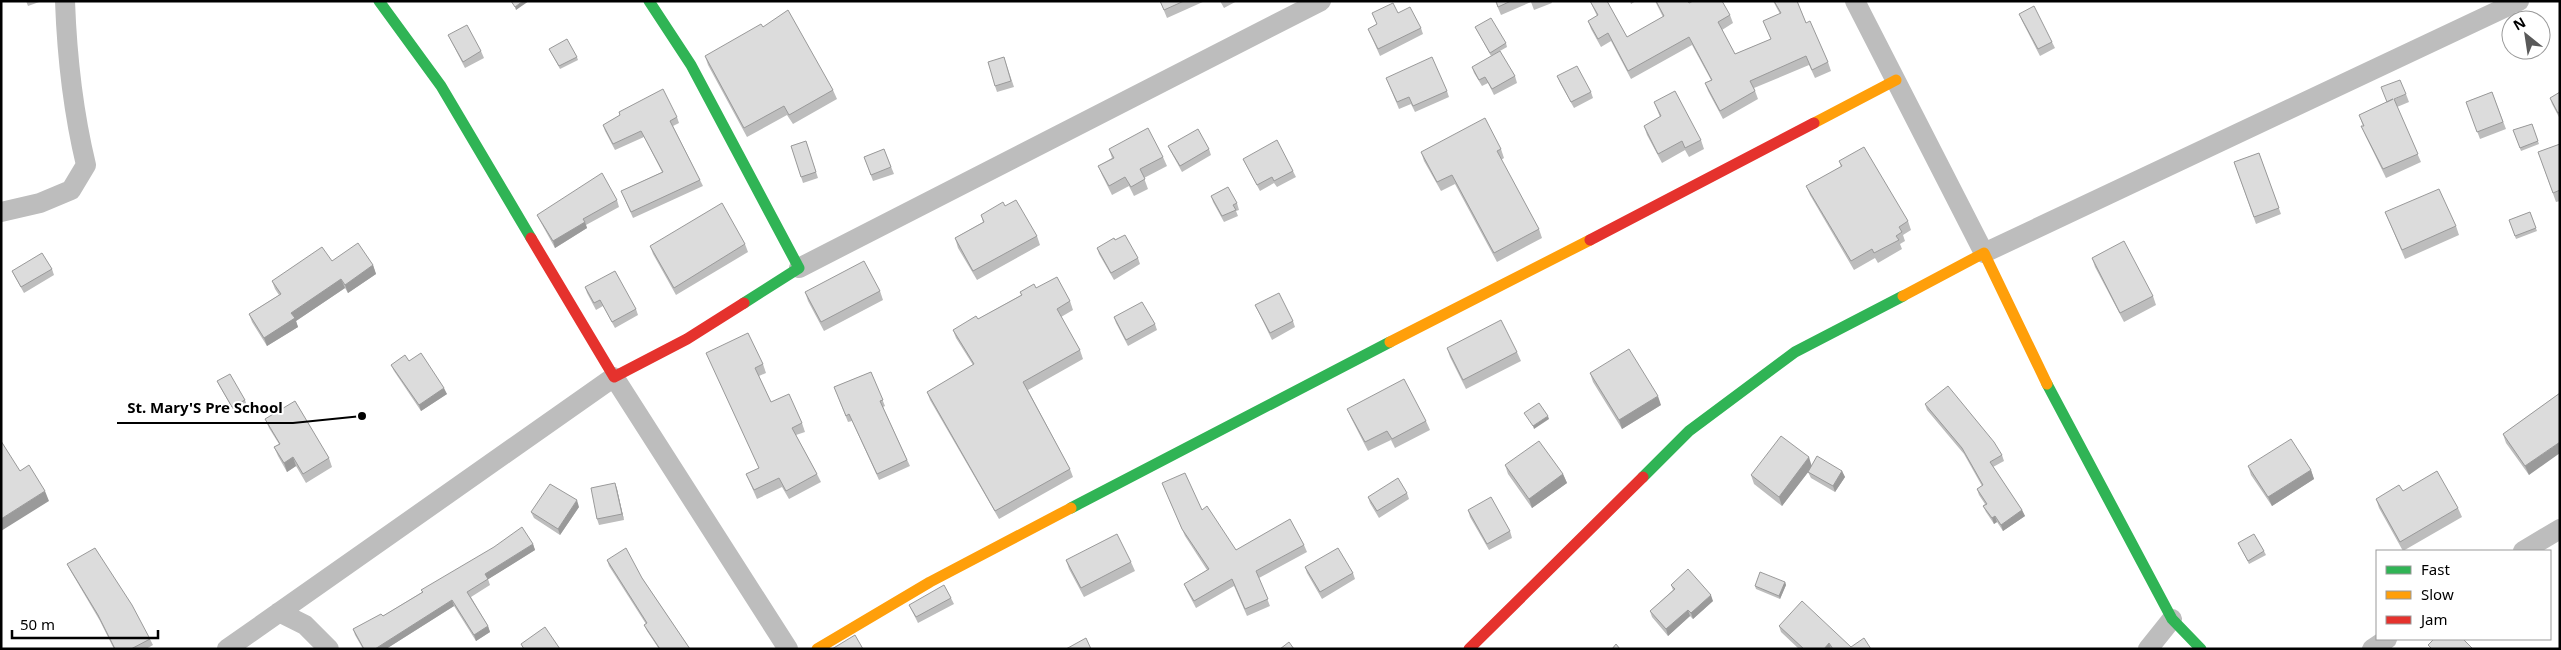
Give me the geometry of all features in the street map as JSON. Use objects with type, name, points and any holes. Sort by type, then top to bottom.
[{"type":"street","points":[[1,212],[40,203],[71,190],[86,165],[78,133],[67,62],[65,1]]},
{"type":"street","points":[[379,1],[441,86],[614,377],[788,649]]},
{"type":"street","points":[[649,1],[691,66],[800,268]]},
{"type":"street","points":[[226,649],[614,377],[687,339],[800,268],[1321,1]]},
{"type":"street","points":[[1855,1],[1984,253],[2065,422],[2172,619],[2202,649]]},
{"type":"street","points":[[1469,649],[1689,431],[1795,352],[1984,253],[2519,1]]},
{"type":"street","points":[[817,649],[930,582],[1237,420],[1660,204],[1896,80]]},
{"type":"street","points":[[2525,550],[2560,529]]},
{"type":"street","points":[[279,612],[304,625],[330,649]]},
{"type":"street","points":[[2148,649],[2172,619]]},
{"type":"street","points":[[2372,649],[2386,640]]},
{"type":"building","points":[[511,1],[523,1],[515,7]]},
{"type":"building","points":[[1160,1],[1184,1],[1164,10]]},
{"type":"building","points":[[1496,1],[1511,1],[1498,7]]},
{"type":"building","points":[[1590,1],[1607,1],[1627,37],[1664,16],[1656,1],[1688,1],[1689,3],[1693,1],[1722,1],[1730,15],[1718,22],[1735,54],[1771,39],[1763,21],[1781,13],[1774,1],[1797,1],[1806,23],[1810,21],[1828,62],[1812,70],[1806,56],[1750,81],[1755,91],[1720,111],[1705,83],[1712,80],[1689,37],[1628,71],[1608,33],[1598,39],[1588,21],[1598,15]]},
{"type":"building","points":[[1393,3],[1398,13],[1410,7],[1421,28],[1378,49],[1368,29],[1377,24],[1372,13]]},
{"type":"building","points":[[2034,6],[2052,42],[2038,49],[2019,14]]},
{"type":"building","points":[[788,10],[833,90],[789,115],[784,106],[744,128],[705,56],[761,24],[763,27]]},
{"type":"building","points":[[1491,18],[1506,43],[1490,53],[1475,27]]},
{"type":"building","points":[[467,25],[481,51],[463,62],[448,35]]},
{"type":"building","points":[[567,39],[577,57],[559,66],[549,49]]},
{"type":"building","points":[[1500,51],[1515,76],[1492,89],[1485,77],[1479,80],[1472,67]]},
{"type":"building","points":[[1004,57],[1011,81],[995,86],[988,62]]},
{"type":"building","points":[[1432,57],[1447,91],[1413,106],[1409,97],[1397,102],[1386,78]]},
{"type":"building","points":[[1577,66],[1591,92],[1571,102],[1557,76]]},
{"type":"building","points":[[2400,80],[2406,94],[2394,99],[2418,154],[2383,169],[2361,126],[2364,126],[2359,115],[2387,102],[2381,87]]},
{"type":"building","points":[[663,89],[677,117],[670,121],[700,180],[631,212],[621,191],[663,172],[641,131],[613,144],[603,125],[620,115],[619,112]]},
{"type":"building","points":[[1675,91],[1701,140],[1685,148],[1682,141],[1658,154],[1644,126],[1661,116],[1654,102]]},
{"type":"building","points":[[2492,92],[2503,122],[2477,132],[2466,102]]},
{"type":"building","points":[[2560,92],[2560,112],[2558,113],[2550,98]]},
{"type":"building","points":[[1485,118],[1501,149],[1497,151],[1539,229],[1494,253],[1452,175],[1437,182],[1421,152]]},
{"type":"building","points":[[2532,124],[2538,141],[2520,148],[2513,130]]},
{"type":"building","points":[[1148,128],[1163,157],[1140,169],[1145,179],[1131,187],[1125,177],[1109,186],[1098,166],[1114,158],[1109,149]]},
{"type":"building","points":[[1198,129],[1209,149],[1180,166],[1168,146]]},
{"type":"building","points":[[1277,140],[1293,171],[1274,181],[1272,177],[1257,185],[1243,159]]},
{"type":"building","points":[[806,141],[816,172],[801,177],[791,146]]},
{"type":"building","points":[[2560,144],[2560,190],[2553,193],[2538,152]]},
{"type":"building","points":[[1864,147],[1908,221],[1899,227],[1902,232],[1896,236],[1899,240],[1874,253],[1872,249],[1851,261],[1806,186],[1842,166],[1839,161]]},
{"type":"building","points":[[884,149],[891,167],[871,175],[864,157]]},
{"type":"building","points":[[2259,153],[2279,208],[2254,217],[2234,162]]},
{"type":"building","points":[[602,173],[617,200],[583,219],[585,222],[553,241],[537,215]]},
{"type":"building","points":[[1228,187],[1237,203],[1233,205],[1236,210],[1222,216],[1211,196]]},
{"type":"building","points":[[2439,189],[2456,226],[2402,250],[2385,212]]},
{"type":"building","points":[[1016,200],[1037,236],[973,271],[955,238],[984,222],[981,215],[1003,202],[1005,206]]},
{"type":"building","points":[[722,203],[745,244],[674,288],[650,246]]},
{"type":"building","points":[[2530,212],[2536,228],[2515,236],[2509,220]]},
{"type":"building","points":[[1125,235],[1138,258],[1111,273],[1097,248],[1114,238],[1115,240]]},
{"type":"building","points":[[2124,241],[2153,296],[2120,313],[2092,258]]},
{"type":"building","points":[[358,243],[373,265],[345,285],[341,279],[291,313],[295,318],[264,338],[249,314],[281,294],[272,281],[322,247],[332,261]]},
{"type":"building","points":[[42,253],[52,269],[21,287],[12,271]]},
{"type":"building","points":[[864,261],[880,291],[821,322],[805,292]]},
{"type":"building","points":[[615,271],[636,309],[612,322],[600,300],[594,303],[585,287]]},
{"type":"building","points":[[1057,277],[1070,301],[1057,309],[1080,350],[1023,382],[1070,469],[995,511],[927,392],[974,364],[953,330],[976,316],[978,319],[1022,295],[1020,292],[1034,284],[1036,288]]},
{"type":"building","points":[[1279,293],[1293,321],[1270,333],[1255,305]]},
{"type":"building","points":[[1142,302],[1155,324],[1126,340],[1114,317]]},
{"type":"building","points":[[1501,320],[1517,352],[1463,380],[1447,348]]},
{"type":"building","points":[[748,333],[763,364],[755,368],[771,402],[789,394],[802,423],[792,428],[817,474],[786,491],[779,478],[754,490],[746,474],[759,468],[706,353]]},
{"type":"building","points":[[1629,349],[1658,396],[1619,420],[1590,373]]},
{"type":"building","points":[[421,353],[444,388],[419,405],[391,365],[405,355],[409,361]]},
{"type":"building","points":[[871,372],[883,400],[880,401],[907,460],[877,474],[849,414],[846,416],[834,387]]},
{"type":"building","points":[[230,374],[245,400],[232,407],[217,381]]},
{"type":"building","points":[[1404,379],[1426,421],[1392,439],[1387,431],[1365,442],[1347,409]]},
{"type":"building","points":[[1948,386],[1994,442],[2002,455],[1990,462],[2022,510],[2001,525],[1995,516],[1992,518],[1983,506],[1987,504],[1977,489],[1983,485],[1962,448],[1925,404]]},
{"type":"building","points":[[2560,393],[2560,442],[2525,466],[2503,434]]},
{"type":"building","points":[[295,401],[329,458],[303,474],[293,457],[284,463],[274,447],[280,444],[265,419]]},
{"type":"building","points":[[1539,403],[1548,416],[1533,426],[1524,413]]},
{"type":"building","points":[[1781,436],[1809,457],[1779,497],[1751,475]]},
{"type":"building","points":[[2291,439],[2311,470],[2268,497],[2248,466]]},
{"type":"building","points":[[1,441],[20,471],[29,465],[45,491],[1,519]]},
{"type":"building","points":[[1539,441],[1563,474],[1529,499],[1505,465]]},
{"type":"building","points":[[1817,456],[1842,471],[1833,486],[1808,472]]},
{"type":"building","points":[[2437,471],[2458,508],[2400,542],[2376,499],[2399,485],[2403,491]]},
{"type":"building","points":[[1185,473],[1202,510],[1207,506],[1236,550],[1290,519],[1304,545],[1256,571],[1268,599],[1245,609],[1232,579],[1194,601],[1184,584],[1209,569],[1182,529],[1162,483]]},
{"type":"building","points":[[1398,478],[1407,493],[1377,511],[1368,497]]},
{"type":"building","points":[[615,483],[622,514],[597,519],[591,488]]},
{"type":"building","points":[[550,484],[577,500],[558,529],[531,512]]},
{"type":"building","points":[[1491,497],[1510,531],[1487,544],[1468,510]]},
{"type":"building","points":[[522,527],[533,544],[485,574],[488,579],[467,592],[488,626],[474,635],[452,600],[375,649],[364,649],[353,629],[381,614],[383,616],[423,592],[421,590],[494,547]]},
{"type":"building","points":[[1117,534],[1131,562],[1081,588],[1066,560]]},
{"type":"building","points":[[2254,534],[2264,551],[2248,561],[2238,543]]},
{"type":"building","points":[[95,548],[132,605],[150,639],[131,649],[115,649],[98,615],[67,564]]},
{"type":"building","points":[[626,548],[642,578],[690,649],[660,649],[644,625],[647,623],[607,560]]},
{"type":"building","points":[[1338,548],[1353,573],[1320,592],[1305,567]]},
{"type":"building","points":[[1688,569],[1711,595],[1691,613],[1688,610],[1666,629],[1650,611],[1675,589],[1671,585]]},
{"type":"building","points":[[1760,572],[1785,582],[1779,596],[1755,586]]},
{"type":"building","points":[[944,585],[951,598],[916,617],[909,605]]},
{"type":"building","points":[[1802,601],[1851,647],[1864,638],[1871,649],[1833,649],[1829,643],[1824,649],[1804,649],[1779,626]]},
{"type":"building","points":[[545,627],[560,649],[524,649],[521,644]]},
{"type":"building","points":[[855,635],[863,649],[832,649]]},
{"type":"building","points":[[1086,638],[1091,649],[1066,649]]},
{"type":"building","points":[[2433,640],[2464,640],[2473,649],[2432,649],[2428,645]]},
{"type":"building","points":[[1289,642],[1294,649],[1280,649]]},
{"type":"building","points":[[1616,644],[1620,649],[1612,649]]},
{"type":"traffic: fast","points":[[379,1],[441,86],[531,238]]},
{"type":"traffic: fast","points":[[649,1],[691,65],[799,268],[744,303]]},
{"type":"traffic: fast","points":[[1643,477],[1689,431],[1795,352],[1903,296]]},
{"type":"traffic: fast","points":[[1071,508],[1390,342]]},
{"type":"traffic: fast","points":[[2047,384],[2172,619],[2201,649]]},
{"type":"traffic: slow","points":[[1814,123],[1896,80]]},
{"type":"traffic: slow","points":[[1390,342],[1590,240]]},
{"type":"traffic: slow","points":[[1903,296],[1984,253],[2047,384]]},
{"type":"traffic: slow","points":[[817,649],[930,582],[1071,508]]},
{"type":"traffic: jam","points":[[1590,240],[1814,123]]},
{"type":"traffic: jam","points":[[531,238],[614,377],[687,339],[744,303]]},
{"type":"traffic: jam","points":[[1469,649],[1643,477]]},
{"type":"place","name":"St. Mary'S Pre School","points":[[362,416]]}]
